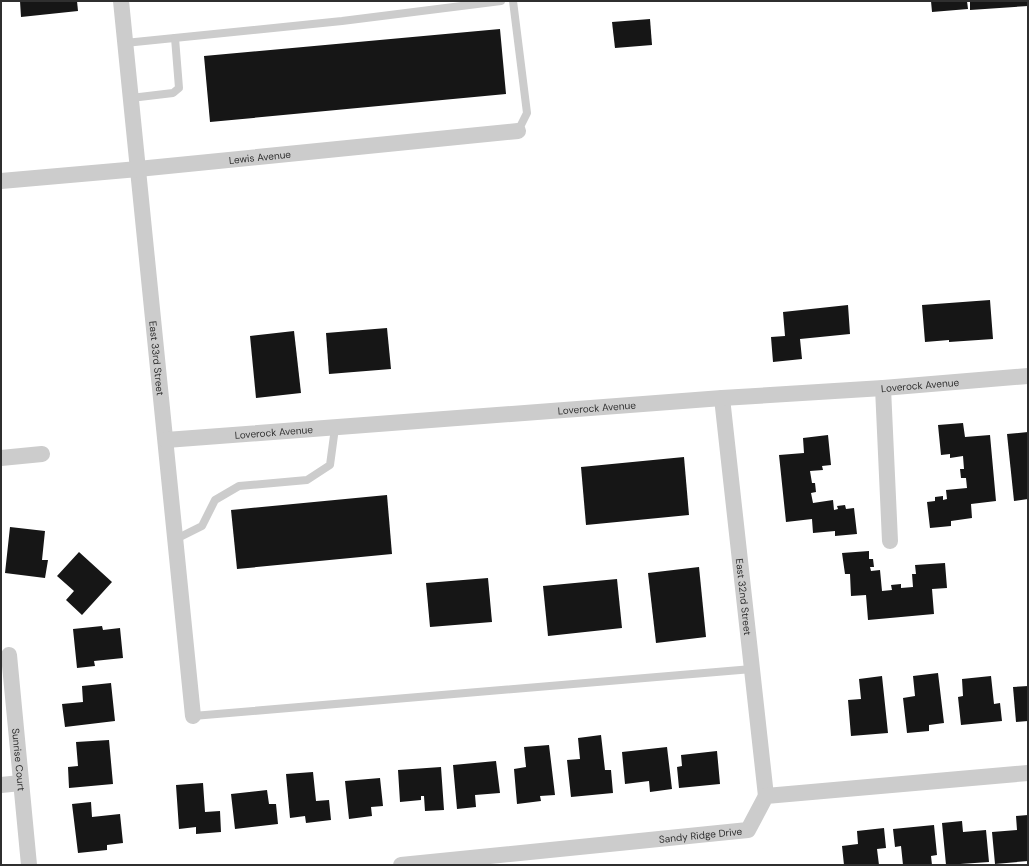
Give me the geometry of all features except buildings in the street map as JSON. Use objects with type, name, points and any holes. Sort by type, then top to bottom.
[{"type":"street","name":"East 33rd Street","points":[[121,1],[193,716]]},
{"type":"street","name":"Lewis Avenue","points":[[1,181],[138,169],[518,131]]},
{"type":"street","name":"Loverock Avenue","points":[[166,440],[722,398],[883,388],[1028,376]]},
{"type":"street","points":[[883,388],[890,541]]},
{"type":"street","name":"East 32nd Street","points":[[722,398],[766,796]]},
{"type":"street","points":[[1,458],[42,454]]},
{"type":"street","name":"Sunrise Court","points":[[9,655],[29,865]]},
{"type":"street","points":[[766,796],[1028,772]]},
{"type":"street","points":[[1,784],[21,783]]},
{"type":"street","name":"Sandy Ridge Drive","points":[[401,865],[748,830],[766,796]]},
{"type":"lane","points":[[125,43],[334,21],[501,1]]},
{"type":"lane","points":[[513,1],[527,113],[518,131]]},
{"type":"lane","points":[[131,98],[173,93],[179,88],[175,38]]},
{"type":"lane","points":[[176,540],[202,526],[215,500],[239,486],[307,480],[330,466],[335,428]]},
{"type":"lane","points":[[193,716],[752,669]]}]
